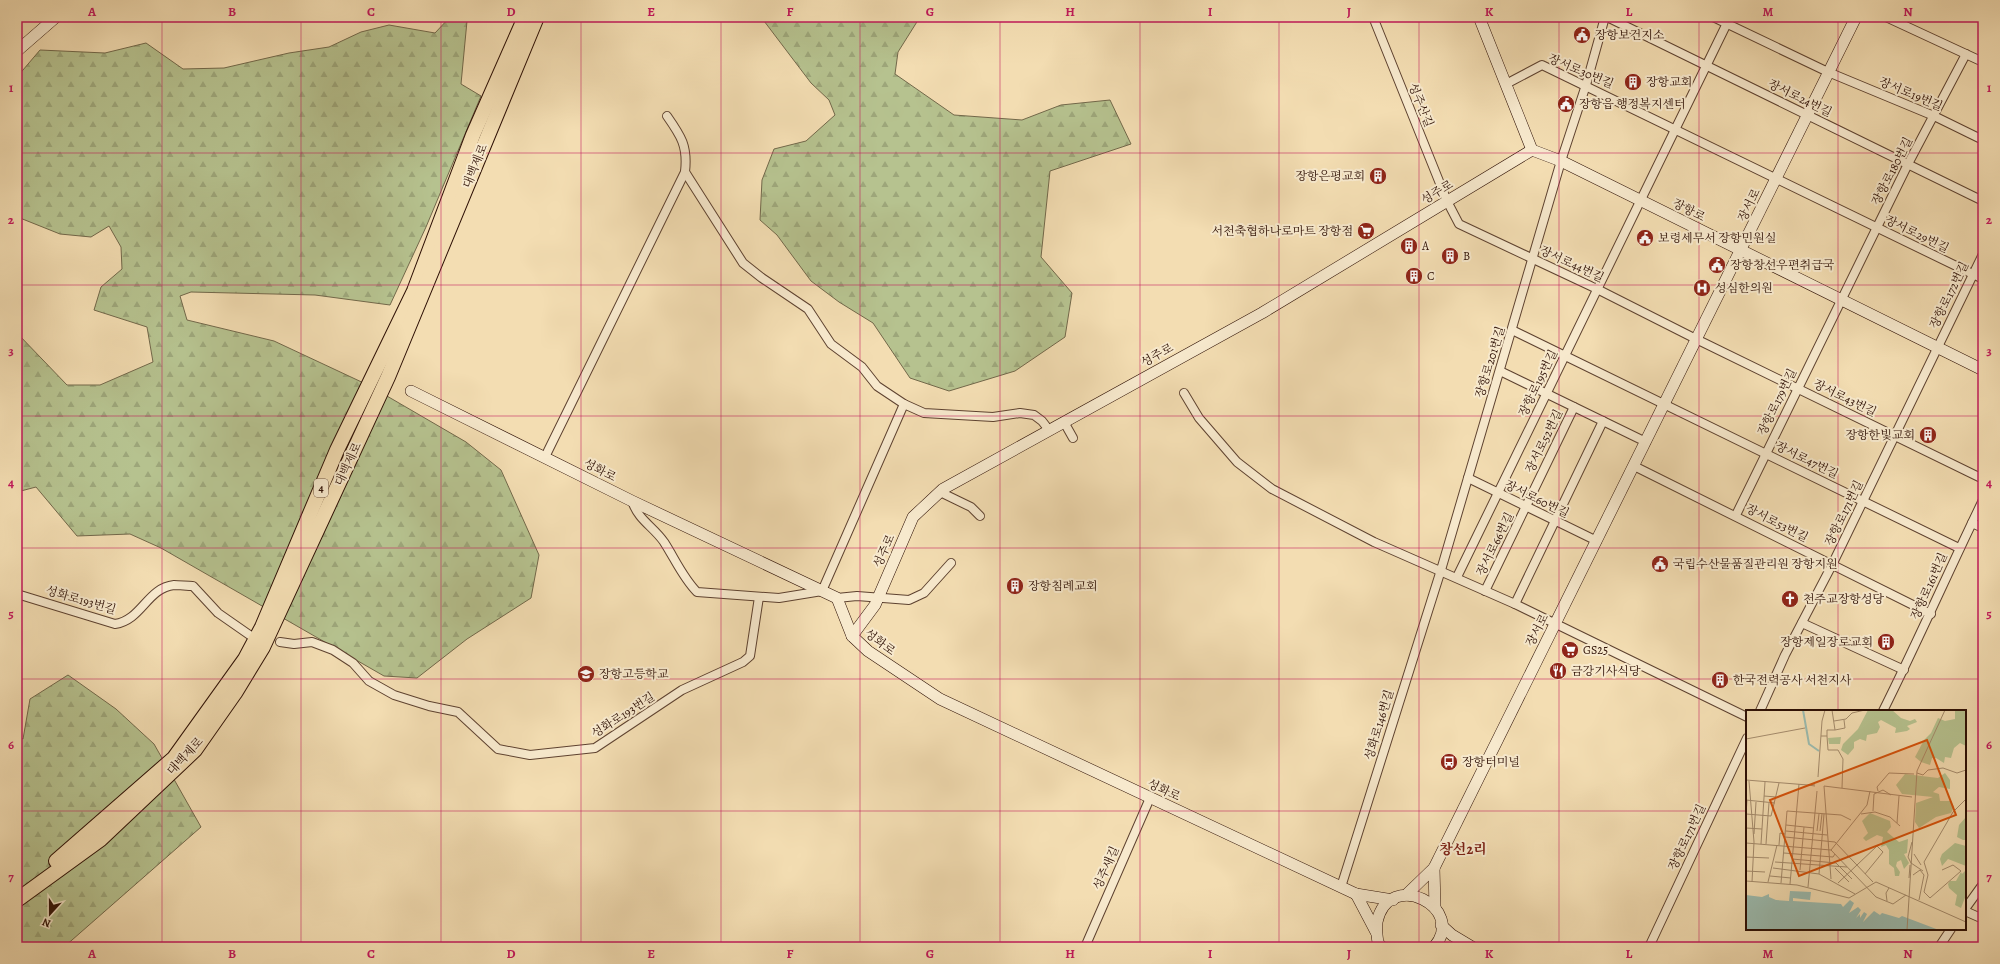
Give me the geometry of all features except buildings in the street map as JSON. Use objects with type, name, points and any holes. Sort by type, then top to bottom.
[{"type":"highway","name":"대백제로","points":[[17,890],[51,866],[174,758],[245,659],[262,627],[337,450],[414,291],[473,135],[525,17]]},
{"type":"highway","name":"대백제로","points":[[17,900],[101,840],[195,750],[235,693],[263,647],[388,378],[537,17]]},
{"type":"street","points":[[17,51],[56,17]]},
{"type":"street","name":"성주산길","points":[[1373,17],[1447,201]]},
{"type":"street","points":[[1479,17],[1532,150]]},
{"type":"street","name":"장서로24번길","points":[[1606,17],[1705,66],[1808,114],[1983,201]]},
{"type":"street","name":"장항로201번길","points":[[1441,570],[1561,161],[1606,17]]},
{"type":"street","name":"장서로19번길","points":[[1714,17],[1728,20],[1828,72],[1934,116],[1983,140]]},
{"type":"street","name":"장서로","points":[[1434,868],[1856,17]]},
{"type":"street","points":[[1886,17],[1983,62]]},
{"type":"street","name":"장항로195번길","points":[[1457,577],[1728,20]]},
{"type":"street","name":"장항로180번길","points":[[1841,300],[1908,164],[1966,54]]},
{"type":"street","name":"장서로30번길","points":[[1506,84],[1542,65],[1776,178]]},
{"type":"street","points":[[545,457],[685,172],[686,162],[682,138],[667,116]]},
{"type":"street","name":"성주로","points":[[852,636],[878,598],[914,517],[940,492],[1049,430],[1262,313],[1532,150]]},
{"type":"street","name":"장항로","points":[[1532,150],[1561,161],[1983,370]]},
{"type":"street","points":[[685,172],[743,263],[762,278],[808,309],[831,344],[862,367],[877,386],[904,404],[924,413],[993,417],[1020,413],[1034,415],[1042,421],[1049,430]]},
{"type":"street","name":"장서로29번길","points":[[1776,178],[1983,279]]},
{"type":"street","name":"장서로44번길","points":[[1447,201],[1459,224],[1597,289],[1696,339]]},
{"type":"street","name":"장항로172번길","points":[[1938,347],[1983,254]]},
{"type":"street","name":"장항로179번길","points":[[1736,515],[1841,300]]},
{"type":"street","points":[[1512,330],[1665,404]]},
{"type":"street","name":"장서로43번길","points":[[1696,339],[1895,435],[1983,480]]},
{"type":"street","name":"장항로171번길","points":[[1760,710],[1938,347]]},
{"type":"street","name":"장서로52번길","points":[[1500,371],[1646,442]]},
{"type":"street","name":"성화로","points":[[411,391],[632,501],[837,598],[852,636],[868,651],[940,699],[1356,894],[1393,900]]},
{"type":"street","points":[[1184,394],[1199,418],[1237,462],[1272,489],[1374,542],[1457,577],[1515,604],[1746,717]]},
{"type":"street","points":[[632,501],[636,512],[664,541],[689,584],[697,592],[779,598],[822,591],[904,404]]},
{"type":"street","name":"장서로47번길","points":[[1665,404],[1959,548]]},
{"type":"street","name":"장서로52번길","points":[[1526,507],[1574,407]]},
{"type":"street","points":[[1515,604],[1603,421]]},
{"type":"street","points":[[1064,422],[1073,438]]},
{"type":"street","name":"장서로53번길","points":[[1634,466],[1736,515],[1931,614]]},
{"type":"street","name":"장서로60번길","points":[[1468,478],[1597,541]]},
{"type":"street","points":[[940,492],[971,507],[980,516]]},
{"type":"street","name":"장항로161번길","points":[[1884,710],[1931,614],[1959,548],[1983,500]]},
{"type":"street","name":"장서로66번길","points":[[1485,591],[1526,507]]},
{"type":"street","points":[[1972,523],[1983,528]]},
{"type":"street","points":[[837,598],[857,596],[909,600],[924,593],[951,563]]},
{"type":"street","name":"성화로146번길","points":[[1341,887],[1441,570]]},
{"type":"street","name":"성화로193번길","points":[[17,594],[115,624],[126,623],[138,612],[152,595],[172,585],[193,586],[218,613],[251,636]]},
{"type":"street","name":"성화로193번길","points":[[280,642],[294,644],[312,642],[333,650],[353,663],[368,681],[394,695],[458,712],[498,749],[530,755],[565,752],[595,748],[682,690],[743,662],[750,656],[759,597]]},
{"type":"street","points":[[1802,623],[1904,670]]},
{"type":"street","name":"장항로171번길","points":[[1649,947],[1746,740]]},
{"type":"street","name":"성주새길","points":[[1085,947],[1150,798]]},
{"type":"street","points":[[1379,943],[1377,923],[1380,912],[1387,903],[1406,895],[1434,868]]},
{"type":"street","points":[[1434,868],[1435,908]]},
{"type":"street","points":[[1966,909],[1983,884]]},
{"type":"street","points":[[1356,894],[1379,943]]},
{"type":"street","points":[[1406,895],[1416,896],[1426,900],[1435,908],[1439,915],[1441,935],[1434,947]]},
{"type":"street","points":[[1966,910],[1983,919]]},
{"type":"street","points":[[1441,925],[1452,935],[1472,947]]},
{"type":"street","points":[[1940,947],[1951,930]]},
{"type":"green space","points":[[450,17],[463,17],[467,21],[461,84],[481,96],[426,227],[390,305],[315,295],[191,292],[180,296],[187,320],[274,341],[368,385],[466,442],[501,470],[539,555],[531,598],[467,639],[417,678],[384,676],[161,548],[130,534],[77,536],[36,487],[17,492],[17,333],[67,385],[100,385],[153,362],[147,327],[94,310],[101,287],[122,269],[121,247],[109,226],[91,237],[60,234],[17,216],[17,77],[40,50],[105,53],[146,43],[183,69],[224,68],[289,53],[329,47],[361,32],[389,25],[435,33]]},
{"type":"green space","points":[[761,17],[920,17],[898,52],[895,74],[954,115],[1022,120],[1061,105],[1110,100],[1131,144],[1050,171],[1041,257],[1072,293],[1065,337],[1015,371],[949,391],[910,378],[873,323],[839,302],[811,281],[777,235],[760,220],[762,180],[774,149],[806,141],[835,115],[829,100],[811,83]]},
{"type":"green space","points":[[68,675],[116,709],[154,744],[201,827],[64,947],[17,947],[17,737],[23,739],[30,699]]},
{"type":"place","name":"장항보건지소","points":[[1582,35]]},
{"type":"place","name":"장항교회","points":[[1633,82]]},
{"type":"place","name":"장항읍 행정복지센터","points":[[1566,104]]},
{"type":"place","name":"장항은평교회","points":[[1378,176]]},
{"type":"place","name":"서천축협하나로마트 장항점","points":[[1366,231]]},
{"type":"place","name":"보령세무서 장항민원실","points":[[1645,238]]},
{"type":"place","name":"A","points":[[1409,246]]},
{"type":"place","name":"B","points":[[1450,256]]},
{"type":"place","name":"장항창선우편취급국","points":[[1717,265]]},
{"type":"place","name":"C","points":[[1414,276]]},
{"type":"place","name":"성심한의원","points":[[1702,288]]},
{"type":"place","name":"장항한빛교회","points":[[1928,435]]},
{"type":"place","name":"국립수산물품질관리원 장항지원","points":[[1660,564]]},
{"type":"place","name":"장항침례교회","points":[[1015,586]]},
{"type":"place","name":"천주교장항성당","points":[[1790,599]]},
{"type":"place","name":"장항제일장로교회","points":[[1886,642]]},
{"type":"place","name":"GS25","points":[[1570,650]]},
{"type":"place","name":"금강기사식당","points":[[1558,671]]},
{"type":"place","name":"장항고등학교","points":[[586,674]]},
{"type":"place","name":"한국전력공사 서천지사","points":[[1720,680]]},
{"type":"place","name":"장항터미널","points":[[1449,762]]},
{"type":"district","name":"창선2리","points":[[1463,849]]}]
